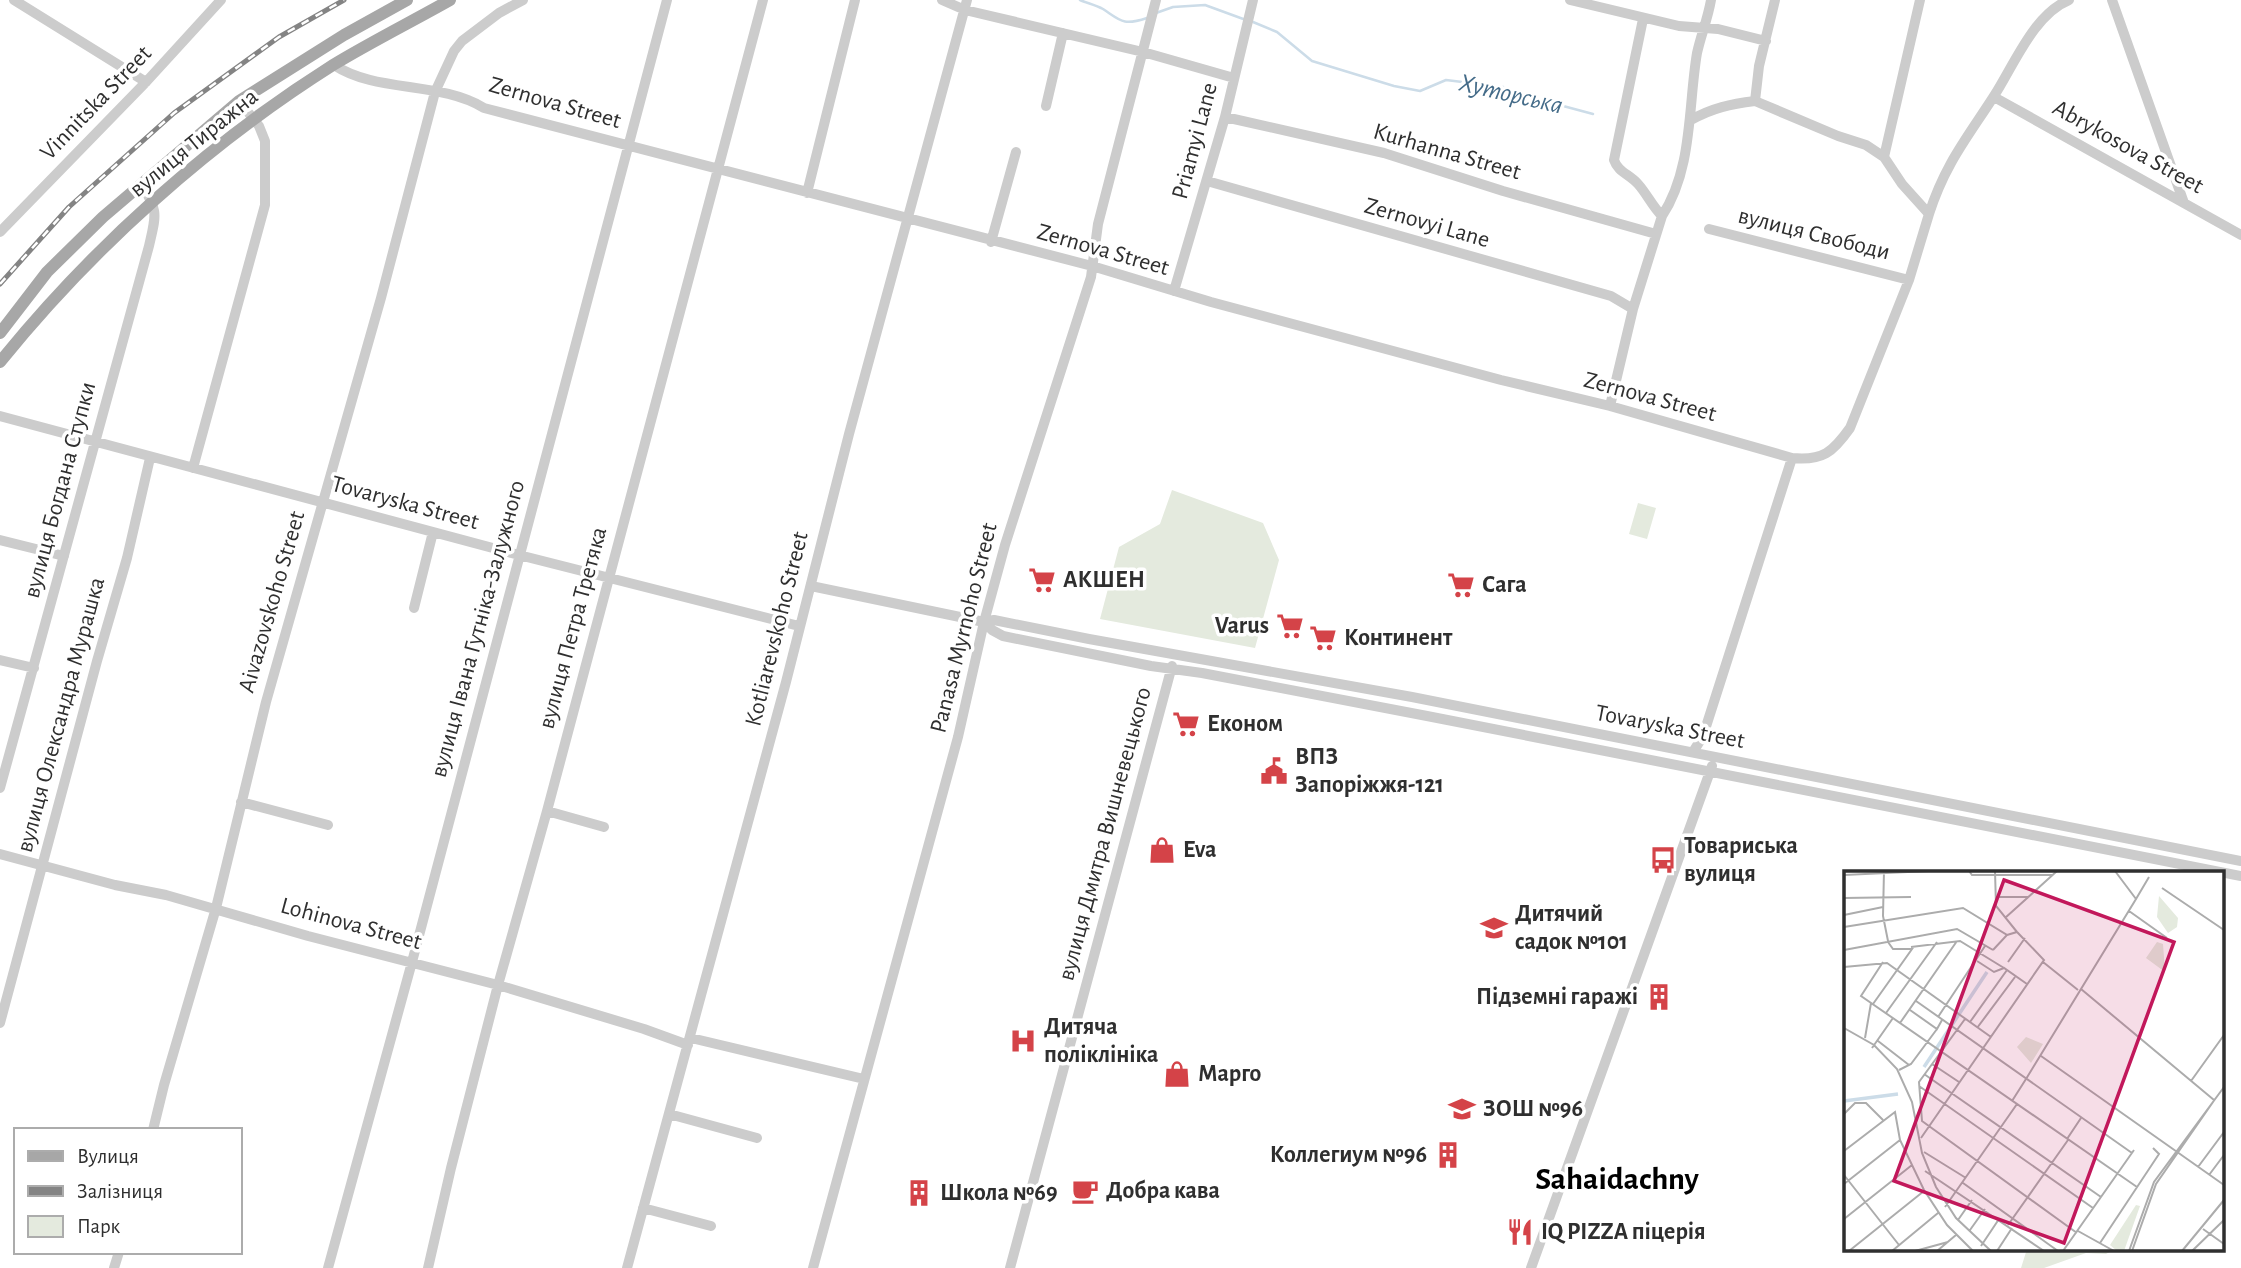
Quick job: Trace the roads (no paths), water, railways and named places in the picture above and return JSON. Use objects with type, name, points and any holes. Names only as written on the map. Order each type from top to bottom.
[{"type":"main road","name":"вулиця Тиражна","points":[[0,333],[47,272],[141,184],[239,101],[344,35],[407,0]]},
{"type":"main road","name":"вулиця Тиражна","points":[[0,362],[104,245],[254,119],[334,65],[450,0]]},
{"type":"street","points":[[14,0],[146,82]]},
{"type":"street","name":"Vinnitska Street","points":[[0,232],[5,216],[146,82],[221,0]]},
{"type":"street","name":"Aivazovskoho Street","points":[[153,1128],[216,908],[266,702],[381,298],[435,92],[454,51],[462,41],[499,13],[523,0]]},
{"type":"street","name":"вулиця Івана Гутніка-Залужного","points":[[328,1268],[412,962],[667,0]]},
{"type":"street","name":"вулиця Петра Третяка","points":[[428,1268],[498,985],[547,811],[763,0]]},
{"type":"street","points":[[807,193],[855,0]]},
{"type":"street","points":[[942,0],[1234,78]]},
{"type":"street","name":"Priamyi Lane","points":[[1174,291],[1207,181],[1253,0]]},
{"type":"street","points":[[1570,0],[1643,19],[1702,29],[1718,29],[1766,41]]},
{"type":"street","points":[[1610,406],[1633,309],[1662,216],[1675,190],[1691,120],[1693,81],[1702,29],[1711,0]]},
{"type":"street","points":[[1755,101],[1759,66],[1775,0]]},
{"type":"street","points":[[1884,157],[1920,0]]},
{"type":"street","points":[[1909,279],[1946,169],[2047,13],[2069,0]]},
{"type":"street","points":[[2112,0],[2184,202]]},
{"type":"street","name":"Kotliarevskoho Street","points":[[627,1268],[966,5]]},
{"type":"street","name":"Panasa Myrnoho Street","points":[[813,1268],[958,737],[1005,545],[1088,289],[1098,224],[1154,10]]},
{"type":"street","points":[[1643,19],[1614,160],[1620,171],[1639,185],[1662,216]]},
{"type":"street","points":[[1046,106],[1063,33]]},
{"type":"street","name":"Zernova Street","points":[[334,65],[355,75],[460,96],[484,108],[991,242],[1092,266],[1174,291],[1502,380],[1610,406],[1793,458],[1808,460],[1824,456],[1839,444],[1850,428],[1909,279]]},
{"type":"street","name":"Abrykosova Street","points":[[1994,97],[2241,235]]},
{"type":"street","points":[[192,468],[265,205],[267,150],[263,134],[239,101]]},
{"type":"street","points":[[1691,120],[1725,105],[1755,101],[1866,145],[1884,157],[1902,184],[1929,214]]},
{"type":"street","name":"Kurhanna Street","points":[[1224,117],[1384,153],[1503,191],[1656,234]]},
{"type":"street","points":[[991,242],[1016,152]]},
{"type":"street","name":"Zernovyi Lane","points":[[1207,181],[1611,296],[1633,309]]},
{"type":"street","points":[[141,184],[153,202]]},
{"type":"street","name":"вулиця Богдана Ступки","points":[[1,781],[149,246],[155,220],[153,202]]},
{"type":"street","name":"вулиця Свободи","points":[[1709,229],[1909,279]]},
{"type":"street","name":"Tovaryska Street","points":[[0,416],[519,555],[799,626]]},
{"type":"street","name":"вулиця Олександра Мурашка","points":[[0,1023],[127,558],[150,458]]},
{"type":"street","points":[[1693,752],[1703,736],[1793,458]]},
{"type":"street","points":[[414,608],[433,532]]},
{"type":"street","points":[[0,540],[64,556]]},
{"type":"street","points":[[811,586],[984,622]]},
{"type":"street","name":"Tovaryska Street","points":[[984,622],[1003,621],[1089,639],[1206,658],[2241,861]]},
{"type":"street","name":"Tovaryska Street","points":[[984,622],[1003,636],[1151,666],[1202,673],[2216,871]]},
{"type":"street","name":"вулиця Дмитра Вишневецького","points":[[1010,1268],[1174,654]]},
{"type":"street","points":[[1202,673],[1196,664],[1206,658]]},
{"type":"street","points":[[0,660],[34,668]]},
{"type":"street","points":[[1531,1268],[1714,757]]},
{"type":"street","points":[[1871,803],[1874,788]]},
{"type":"street","points":[[241,802],[328,825]]},
{"type":"street","points":[[547,811],[604,828]]},
{"type":"street","name":"Lohinova Street","points":[[0,854],[216,908],[308,936],[498,985],[689,1042],[864,1079]]},
{"type":"street","points":[[669,1114],[757,1138]]},
{"type":"street","points":[[643,1208],[711,1226]]},
{"type":"waterway","name":"Хуторська","points":[[1080,0],[1123,21],[1133,22],[1147,18]]},
{"type":"waterway","name":"Хуторська","points":[[1156,13],[1173,7],[1205,5],[1246,20]]},
{"type":"waterway","name":"Хуторська","points":[[1253,22],[1277,32],[1312,61],[1394,86],[1420,91],[1446,80],[1503,87],[1593,114]]},
{"type":"railway","points":[[0,284],[69,207],[174,113],[279,37],[344,0]]},
{"type":"place","name":"АКШЕН","points":[[1042,580]]},
{"type":"place","name":"Сага","points":[[1461,585]]},
{"type":"place","name":"Varus","points":[[1290,626]]},
{"type":"place","name":"Континент","points":[[1323,638]]},
{"type":"place","name":"Економ","points":[[1186,724]]},
{"type":"place","name":"ВПЗ Запоріжжя-121","points":[[1274,771]]},
{"type":"place","name":"Eva","points":[[1162,850]]},
{"type":"place","name":"Товариська вулиця","points":[[1663,860]]},
{"type":"place","name":"Дитячий садок №101","points":[[1494,928]]},
{"type":"place","name":"Підземні гаражі","points":[[1659,997]]},
{"type":"place","name":"Дитяча поліклініка","points":[[1023,1041]]},
{"type":"place","name":"Марго","points":[[1177,1074]]},
{"type":"place","name":"ЗОШ №96","points":[[1462,1109]]},
{"type":"place","name":"Коллегиум №96","points":[[1448,1155]]},
{"type":"place","name":"Добра кава","points":[[1085,1191]]},
{"type":"place","name":"Школа №69","points":[[919,1193]]},
{"type":"place","name":"IQ PIZZA піцерія","points":[[1520,1232]]},
{"type":"district","name":"Sahaidachny","points":[[1617,1179]]}]
